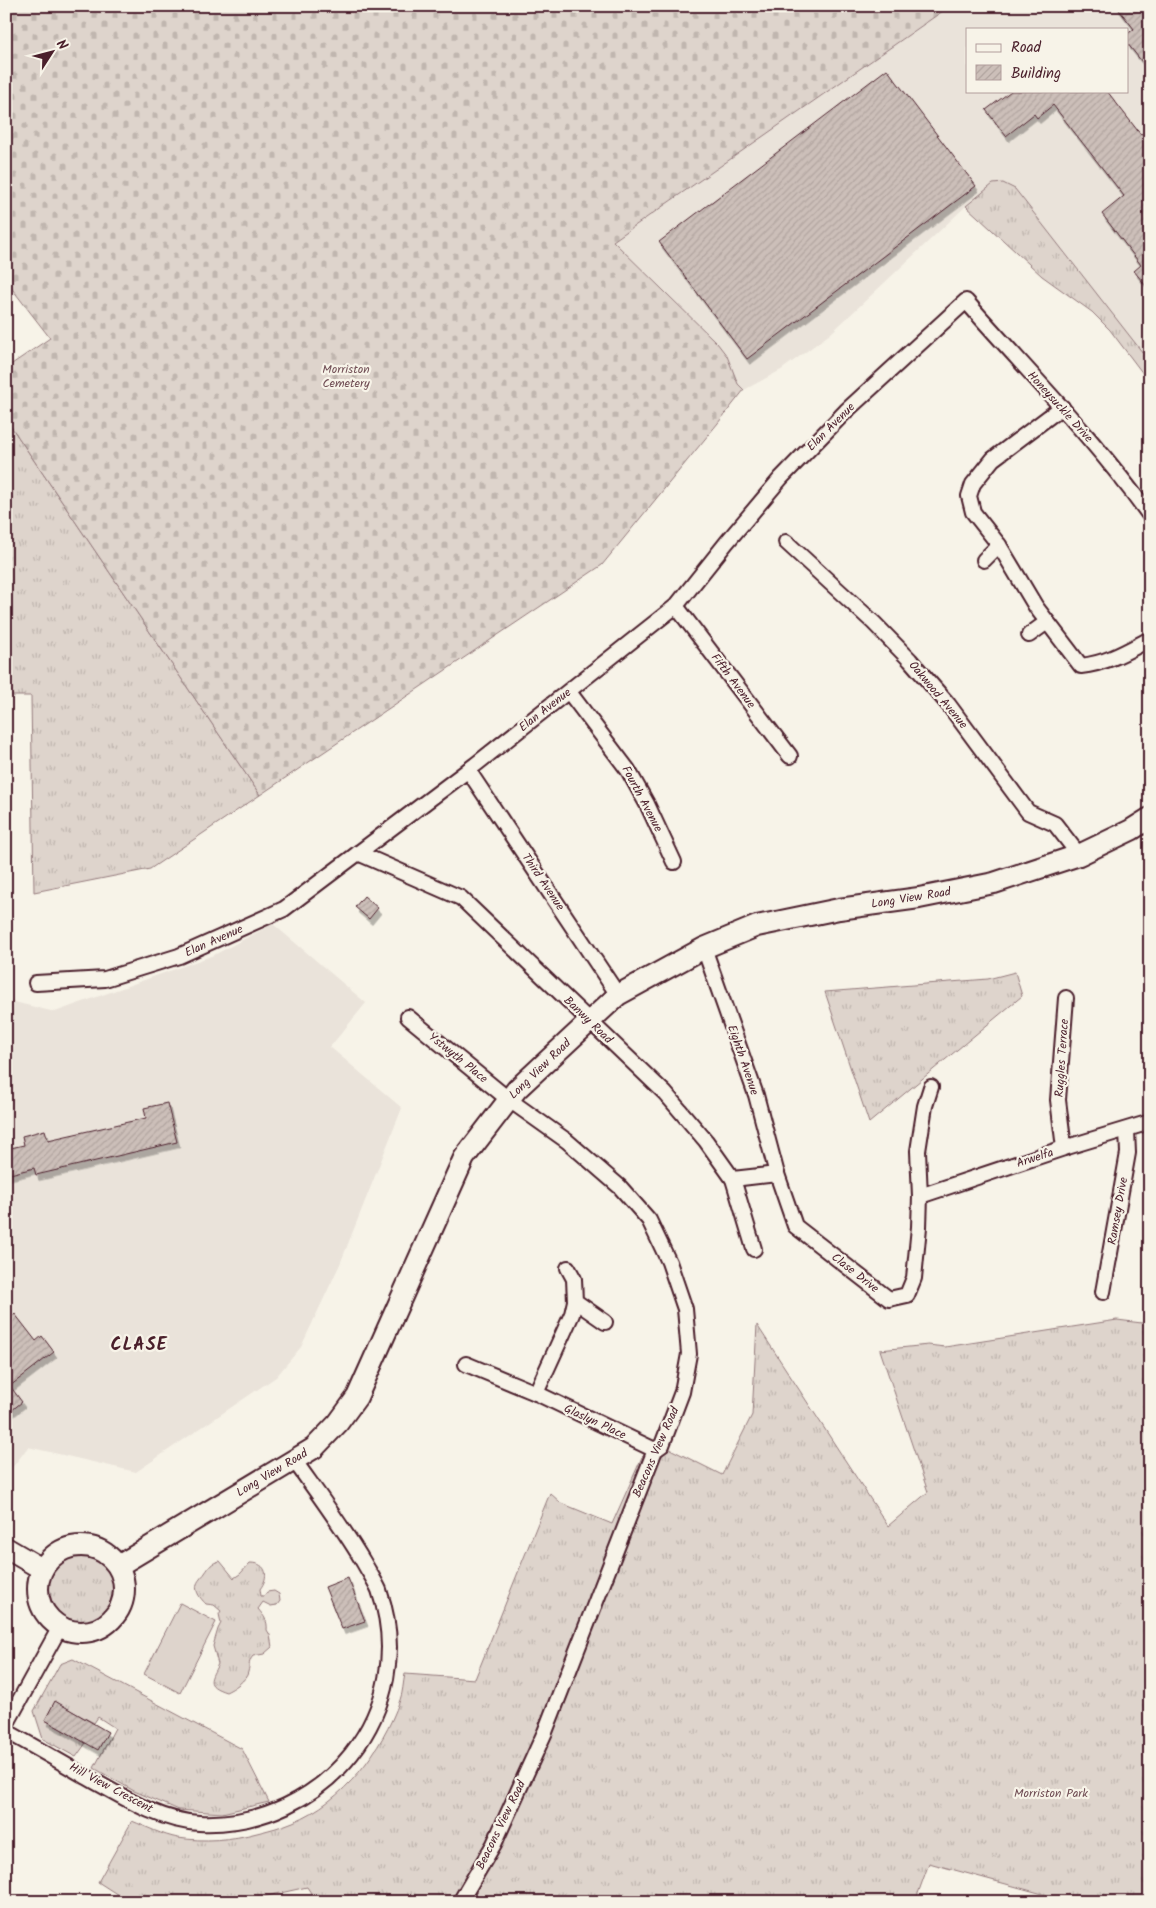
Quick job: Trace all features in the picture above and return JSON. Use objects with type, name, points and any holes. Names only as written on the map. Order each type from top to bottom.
[{"type":"street","name":"Honeysuckle Drive","points":[[966,301],[1075,421],[1150,516]]},
{"type":"street","name":"Elan Avenue","points":[[36,983],[106,979],[179,956],[284,909],[569,692],[676,606],[781,478],[846,411],[966,301]]},
{"type":"street","points":[[1062,407],[992,459],[973,484],[969,496],[973,512],[1000,545],[1036,607],[1081,666],[1113,659],[1150,639]]},
{"type":"street","name":"Oakwood Avenue","points":[[786,542],[874,623],[910,660],[948,704],[1028,812],[1054,824],[1079,855]]},
{"type":"street","points":[[984,560],[1000,545]]},
{"type":"street","name":"Fifth Avenue","points":[[676,606],[790,756]]},
{"type":"street","points":[[1029,635],[1047,622]]},
{"type":"street","name":"Fourth Avenue","points":[[569,692],[628,770],[647,804],[674,862]]},
{"type":"street","name":"Third Avenue","points":[[468,770],[618,995]]},
{"type":"street","name":"Long View Road","points":[[118,1566],[314,1448],[338,1423],[357,1397],[464,1158],[517,1089],[618,995],[704,948],[757,926],[839,909],[919,898],[994,883],[1079,855],[1132,830],[1150,818]]},
{"type":"street","name":"Banwy Road","points":[[358,853],[461,898],[665,1093],[706,1141],[733,1179],[754,1249]]},
{"type":"street","name":"Eighth Avenue","points":[[704,948],[756,1095],[777,1174]]},
{"type":"street","name":"Ruggles Terrace","points":[[1064,1148],[1058,1100],[1066,998]]},
{"type":"street","name":"Ystwyth Place","points":[[408,1016],[508,1099]]},
{"type":"street","points":[[920,1196],[918,1151],[925,1106],[931,1087]]},
{"type":"street","name":"Beacons View Road","points":[[460,1902],[494,1844],[545,1732],[655,1450],[662,1445],[682,1392],[689,1354],[685,1309],[669,1262],[649,1220],[620,1187],[567,1141],[508,1099]]},
{"type":"street","name":"Arwelfa","points":[[920,1196],[1064,1148],[1150,1122]]},
{"type":"street","name":"Ramsey Drive","points":[[1103,1292],[1128,1153],[1127,1130]]},
{"type":"street","points":[[733,1179],[777,1174]]},
{"type":"street","name":"Clase Drive","points":[[777,1174],[796,1226],[889,1299],[907,1295],[914,1278],[920,1196]]},
{"type":"street","points":[[536,1394],[572,1314],[574,1279],[568,1268]]},
{"type":"street","points":[[574,1301],[605,1322]]},
{"type":"street","name":"Glaslyn Place","points":[[466,1364],[536,1394],[655,1450]]},
{"type":"street","name":"Hill View Crescent","points":[[6,1731],[134,1803],[158,1813],[199,1823],[235,1821],[256,1817],[277,1809],[300,1798],[322,1783],[350,1758],[369,1729],[384,1695],[388,1669],[388,1624],[378,1589],[366,1567],[294,1460]]},
{"type":"street","points":[[82,1545],[101,1550],[110,1555],[118,1566],[125,1584],[123,1603],[117,1614],[107,1624],[89,1632],[76,1632],[60,1627],[50,1620],[40,1606],[37,1588],[42,1569],[50,1557],[62,1549],[82,1545]]},
{"type":"street","points":[[6,1548],[42,1569]]},
{"type":"street","points":[[6,1726],[60,1627]]},
{"type":"shaded area","points":[[950,6],[1150,6],[1150,383],[1110,330],[1092,312],[1042,276],[966,206],[830,334],[781,370],[744,390],[738,384],[717,343],[613,241]]},
{"type":"shaded area","points":[[273,924],[366,1003],[330,1047],[402,1108],[340,1264],[301,1347],[276,1377],[136,1472],[28,1447],[6,1476],[6,1000],[55,1012],[214,955]]},
{"type":"green space","name":"Morriston Cemetery","points":[[6,6],[950,6],[613,241],[717,343],[727,356],[738,384],[744,390],[602,565],[260,795],[6,419],[6,368],[50,338],[6,281]]},
{"type":"green space","points":[[1003,183],[1015,189],[1150,362],[1150,383],[1110,330],[1092,312],[1042,276],[966,206],[993,184]]},
{"type":"green space","points":[[6,419],[260,795],[150,869],[34,892],[31,696],[6,696]]},
{"type":"green space","points":[[1015,972],[1022,996],[869,1123],[825,992],[988,979]]},
{"type":"green space","name":"Morriston Park","points":[[1117,1320],[1150,1324],[1150,1902],[1072,1902],[929,1863],[915,1902],[317,1902],[307,1887],[241,1902],[129,1902],[98,1882],[132,1821],[160,1833],[178,1838],[218,1840],[275,1828],[312,1813],[345,1788],[372,1755],[383,1738],[401,1697],[405,1674],[475,1679],[550,1493],[561,1503],[612,1524],[642,1457],[662,1445],[722,1475],[752,1415],[757,1325],[888,1526],[928,1492],[880,1350],[928,1345],[945,1347]]},
{"type":"green space","points":[[82,1553],[102,1559],[112,1569],[118,1589],[112,1609],[102,1619],[82,1625],[62,1619],[52,1609],[46,1589],[52,1569],[62,1559]]},
{"type":"green space","points":[[220,1561],[234,1578],[250,1563],[260,1565],[266,1576],[260,1589],[261,1596],[264,1596],[267,1592],[274,1591],[279,1594],[280,1601],[277,1605],[271,1606],[263,1602],[258,1609],[266,1621],[272,1647],[264,1654],[253,1656],[245,1678],[226,1692],[214,1687],[211,1681],[218,1664],[213,1646],[221,1623],[219,1614],[221,1611],[214,1605],[206,1604],[197,1589],[198,1582],[210,1567]]},
{"type":"green space","points":[[180,1603],[216,1622],[180,1693],[144,1674]]},
{"type":"green space","points":[[73,1659],[242,1749],[269,1802],[222,1813],[179,1810],[134,1791],[94,1768],[115,1728],[98,1717],[94,1723],[55,1702],[45,1720],[86,1743],[76,1757],[43,1739],[34,1711],[60,1664]]},
{"type":"building","points":[[1116,6],[1150,6],[1150,72],[1128,44],[1128,33],[1134,29]]},
{"type":"building","points":[[887,69],[976,186],[747,359],[659,242]]},
{"type":"building","points":[[1010,92],[1108,92],[1141,135],[1150,128],[1150,291],[1134,271],[1141,265],[1102,214],[1124,196],[1053,105],[1037,118],[1034,114],[1006,136],[986,110]]},
{"type":"building","points":[[364,896],[378,908],[369,919],[355,907]]},
{"type":"building","points":[[167,1103],[177,1142],[36,1175],[34,1168],[6,1175],[6,1149],[24,1145],[22,1136],[45,1130],[48,1140],[146,1118],[144,1108]]},
{"type":"building","points":[[15,1314],[36,1341],[42,1336],[54,1352],[10,1386],[22,1402],[6,1415],[6,1321]]},
{"type":"building","points":[[348,1578],[365,1621],[342,1629],[325,1587]]},
{"type":"building","points":[[55,1701],[108,1732],[98,1750],[45,1720]]},
{"type":"district","name":"CLASE","points":[[139,1345]]}]
